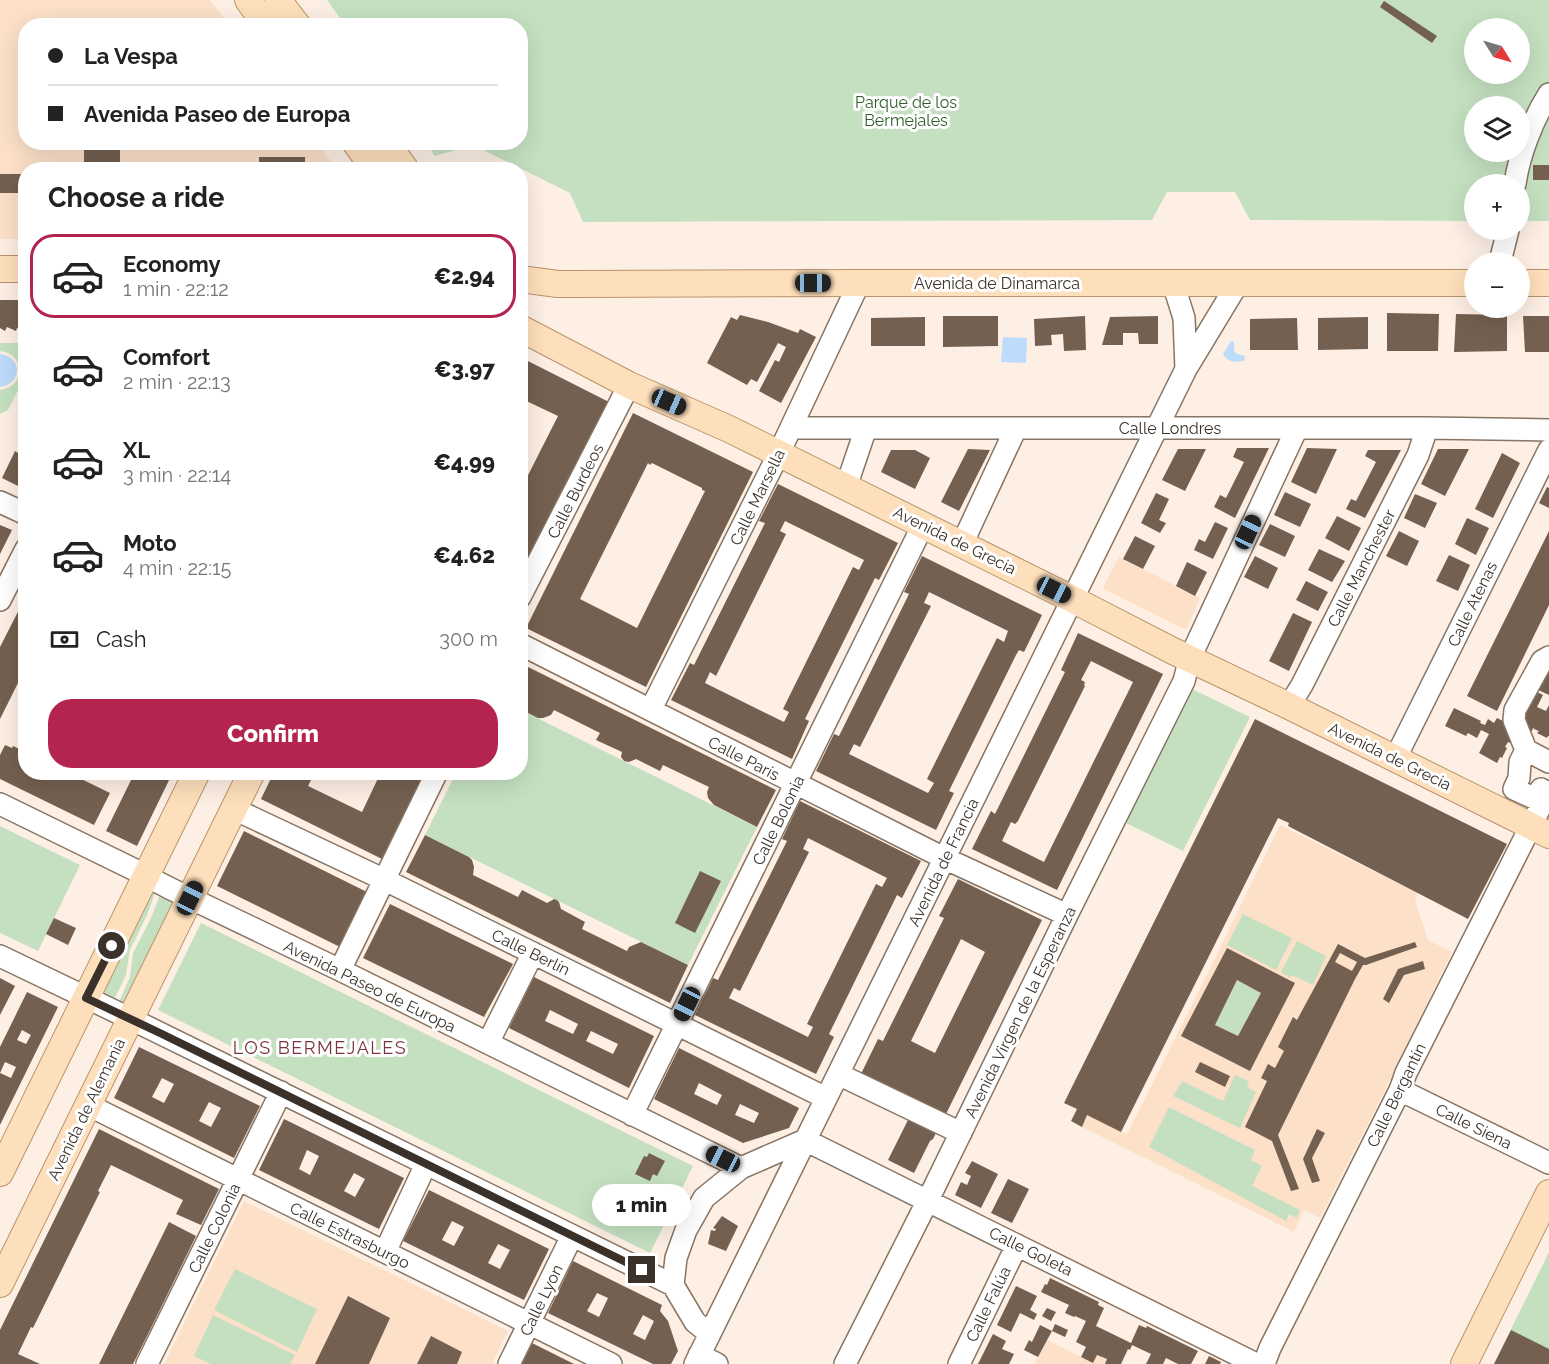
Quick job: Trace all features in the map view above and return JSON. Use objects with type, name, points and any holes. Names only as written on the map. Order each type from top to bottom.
[{"type":"main road","points":[[248,0],[261,18]]},
{"type":"main road","points":[[278,0],[292,18]]},
{"type":"main road","points":[[0,269],[18,269]]},
{"type":"main road","name":"Avenida de Dinamarca","points":[[528,280],[567,284],[1464,283]]},
{"type":"main road","points":[[1530,283],[1549,283]]},
{"type":"main road","name":"Avenida de Grecia","points":[[528,332],[629,384],[779,453],[1173,651],[1540,830]]},
{"type":"main road","points":[[0,1173],[193,780]]},
{"type":"main road","name":"Avenida de Alemania","points":[[0,1284],[248,780]]},
{"type":"main road","points":[[1464,1364],[1549,1193]]},
{"type":"street","points":[[1516,174],[1529,135],[1549,94]]},
{"type":"street","name":"Calle Marsella","points":[[651,710],[791,429],[859,283]]},
{"type":"street","points":[[1173,283],[1184,318],[1191,330],[1202,332],[1211,329]]},
{"type":"street","name":"Avenida de Francia","points":[[704,1361],[710,1334],[1072,599],[1186,369],[1238,283]]},
{"type":"street","points":[[1184,318],[1186,369]]},
{"type":"street","name":"Calle Burdeos","points":[[528,581],[629,384]]},
{"type":"street","points":[[846,487],[866,428]]},
{"type":"street","points":[[962,544],[1016,428]]},
{"type":"street","name":"Avenida Virgen de la Esperanza","points":[[845,1364],[1184,681],[1190,658],[1297,428]]},
{"type":"street","name":"Calle Londres","points":[[791,429],[1427,428],[1549,430]]},
{"type":"street","name":"Calle Manchester","points":[[1289,706],[1302,685],[1418,456],[1427,428]]},
{"type":"street","name":"Calle Atenas","points":[[1395,759],[1546,462]]},
{"type":"street","points":[[0,502],[18,510]]},
{"type":"street","name":"Calle Bolonia","points":[[632,1115],[923,525]]},
{"type":"street","points":[[0,600],[18,565]]},
{"type":"street","name":"Calle París","points":[[528,648],[944,858],[1067,915]]},
{"type":"street","points":[[1549,657],[1542,661],[1515,710],[1514,720],[1526,750],[1549,762]]},
{"type":"street","points":[[1526,750],[1520,762],[1519,778],[1514,789],[1536,799],[1541,789],[1549,793]]},
{"type":"street","points":[[340,970],[433,780]]},
{"type":"street","name":"Calle Bergantín","points":[[1264,1364],[1400,1090],[1411,1063],[1540,830],[1549,793]]},
{"type":"street","name":"Avenida Paseo de Europa","points":[[0,804],[741,1168]]},
{"type":"street","name":"Calle Berlín","points":[[234,809],[385,880],[826,1098]]},
{"type":"street","points":[[488,1043],[532,953]]},
{"type":"street","points":[[0,956],[674,1285]]},
{"type":"street","points":[[838,1074],[961,1133]]},
{"type":"street","name":"Calle Siena","points":[[1400,1090],[1549,1162]]},
{"type":"street","name":"Calle Colonia","points":[[147,1364],[281,1092]]},
{"type":"street","name":"Calle Estrasburgo","points":[[88,1105],[611,1364]]},
{"type":"street","points":[[710,1334],[695,1322],[674,1285],[676,1258],[686,1230],[704,1198],[741,1168],[805,1140]]},
{"type":"street","name":"Calle Goleta","points":[[805,1140],[1256,1364]]},
{"type":"street","points":[[385,1252],[426,1164]]},
{"type":"street","name":"Calle Lyon","points":[[509,1364],[572,1236]]},
{"type":"street","name":"Calle Falúa","points":[[959,1364],[1017,1245]]},
{"type":"shaded area","points":[[0,0],[210,0],[224,18],[18,18],[18,150],[322,150],[332,162],[18,162],[18,239],[0,239]]},
{"type":"shaded area","points":[[1119,557],[1200,598],[1187,628],[1184,629],[1104,589]]},
{"type":"shaded area","points":[[1280,825],[1418,893],[1415,900],[1428,940],[1452,952],[1320,1218],[1304,1210],[1294,1232],[1082,1127],[1087,1115],[1127,1134]]},
{"type":"shaded area","points":[[244,1201],[508,1331],[492,1364],[164,1364]]},
{"type":"shaded area","points":[[1047,1340],[1093,1363],[1097,1355],[1107,1359],[1105,1364],[1035,1364]]},
{"type":"green space","name":"Parque de los Bermejales","points":[[327,0],[1549,0],[1549,221],[1530,221],[1530,174],[1464,174],[1464,221],[1250,220],[1235,192],[1167,192],[1152,220],[583,222],[570,193],[528,172],[528,162],[507,162],[483,150],[528,150],[528,18],[340,18]]},
{"type":"green space","name":"Parque de los Bermejales","points":[[431,150],[456,150],[435,156]]},
{"type":"green space","points":[[0,343],[18,343],[18,364],[9,353],[0,351]]},
{"type":"green space","points":[[18,377],[18,390],[8,410],[0,414],[0,390],[15,383]]},
{"type":"green space","points":[[1192,689],[1250,717],[1183,851],[1126,823]]},
{"type":"green space","points":[[528,713],[757,827],[688,965],[425,835],[452,780],[528,780]]},
{"type":"green space","points":[[0,826],[80,865],[38,951],[0,933]]},
{"type":"green space","points":[[151,892],[155,893],[130,950],[126,975],[114,1000],[102,993]]},
{"type":"green space","points":[[160,895],[175,903],[125,1004],[119,1002],[130,977],[133,953]]},
{"type":"green space","points":[[1243,914],[1292,938],[1276,970],[1227,945]]},
{"type":"green space","points":[[201,923],[693,1166],[650,1253],[158,1010]]},
{"type":"green space","points":[[1297,941],[1326,956],[1313,985],[1292,975],[1290,978],[1281,972]]},
{"type":"green space","points":[[1237,980],[1261,993],[1238,1036],[1215,1025]]},
{"type":"green space","points":[[1235,1075],[1249,1081],[1247,1087],[1256,1092],[1240,1128],[1173,1096],[1182,1081],[1223,1101]]},
{"type":"green space","points":[[1169,1107],[1255,1150],[1251,1160],[1262,1166],[1252,1186],[1300,1210],[1297,1218],[1289,1214],[1286,1221],[1149,1147]]},
{"type":"green space","points":[[1549,1252],[1549,1364],[1494,1364]]},
{"type":"green space","points":[[235,1269],[317,1309],[297,1352],[214,1310]]},
{"type":"green space","points":[[213,1315],[295,1355],[290,1364],[211,1364],[194,1356]]},
{"type":"water","points":[[1003,337],[1027,338],[1026,363],[1001,362]]},
{"type":"water","points":[[1231,341],[1234,342],[1234,351],[1245,356],[1244,361],[1229,360],[1223,354]]},
{"type":"water","points":[[0,354],[13,360],[17,370],[13,381],[0,387]]},
{"type":"building","points":[[1384,1],[1437,36],[1432,43],[1380,7]]},
{"type":"building","points":[[84,150],[120,150],[120,162],[84,162]]},
{"type":"building","points":[[259,157],[305,157],[305,162],[259,162]]},
{"type":"building","points":[[1533,165],[1549,165],[1549,180],[1533,180]]},
{"type":"building","points":[[0,174],[18,174],[18,193],[0,193]]},
{"type":"building","points":[[0,300],[18,300],[18,328],[16,331],[7,327],[5,331],[0,328]]},
{"type":"building","points":[[1387,313],[1439,314],[1438,351],[1387,351]]},
{"type":"building","points":[[1456,314],[1464,314],[1464,318],[1507,318],[1507,351],[1454,352]]},
{"type":"building","points":[[740,315],[798,333],[800,329],[816,337],[781,403],[759,391],[775,360],[779,362],[786,347],[778,343],[757,382],[751,379],[747,385],[707,363],[731,317],[737,320]]},
{"type":"building","points":[[943,316],[998,316],[998,346],[943,347]]},
{"type":"building","points":[[1085,316],[1086,350],[1064,351],[1063,334],[1051,335],[1052,345],[1035,346],[1034,319]]},
{"type":"building","points":[[1158,316],[1158,344],[1139,344],[1138,333],[1123,333],[1123,345],[1102,345],[1110,317]]},
{"type":"building","points":[[1549,316],[1549,352],[1525,352],[1523,318]]},
{"type":"building","points":[[925,317],[925,346],[871,346],[871,318]]},
{"type":"building","points":[[1368,317],[1368,349],[1318,350],[1318,318]]},
{"type":"building","points":[[1297,318],[1298,350],[1250,350],[1250,319]]},
{"type":"building","points":[[528,361],[609,402],[528,563],[528,475],[558,416],[528,402]]},
{"type":"building","points":[[633,413],[753,472],[646,687],[528,629],[528,624]],"holes":[[[648,463],[650,465],[652,463],[705,491],[637,628],[580,599]]]},
{"type":"building","points":[[1237,448],[1269,448],[1235,518],[1214,507],[1220,495],[1226,498],[1244,462],[1233,457]]},
{"type":"building","points":[[1307,448],[1337,449],[1316,494],[1291,482]]},
{"type":"building","points":[[968,449],[990,450],[959,511],[941,502]]},
{"type":"building","points":[[1178,449],[1206,449],[1185,491],[1162,480]]},
{"type":"building","points":[[1438,449],[1469,449],[1445,496],[1421,484]]},
{"type":"building","points":[[891,450],[915,450],[930,458],[915,489],[881,472]]},
{"type":"building","points":[[1368,450],[1401,450],[1365,518],[1346,509],[1351,499],[1356,501],[1376,462],[1365,456]]},
{"type":"building","points":[[15,451],[18,453],[18,486],[2,478]]},
{"type":"building","points":[[1502,453],[1520,463],[1493,518],[1475,509]]},
{"type":"building","points":[[778,484],[898,543],[879,580],[875,578],[805,719],[809,721],[792,759],[671,700],[690,663],[694,665],[765,523],[759,521]],"holes":[[[785,521],[864,560],[859,570],[853,567],[783,709],[789,712],[784,722],[705,683],[710,672],[716,676],[786,534],[780,531]]]},
{"type":"building","points":[[1547,487],[1549,488],[1549,508],[1539,503]]},
{"type":"building","points":[[1285,492],[1311,504],[1300,527],[1274,515]]},
{"type":"building","points":[[1156,493],[1169,499],[1159,520],[1166,523],[1160,533],[1141,523]]},
{"type":"building","points":[[1415,494],[1437,503],[1425,528],[1404,518]]},
{"type":"building","points":[[1337,516],[1361,528],[1349,551],[1325,538]]},
{"type":"building","points":[[1467,518],[1489,528],[1476,555],[1455,544]]},
{"type":"building","points":[[1215,522],[1228,528],[1213,559],[1194,550],[1199,539],[1205,542]]},
{"type":"building","points":[[1270,524],[1295,536],[1285,557],[1259,545]]},
{"type":"building","points":[[0,525],[12,530],[0,554]]},
{"type":"building","points":[[1399,531],[1419,541],[1407,566],[1386,556]]},
{"type":"building","points":[[1549,531],[1549,605],[1497,711],[1467,696]]},
{"type":"building","points":[[1135,536],[1155,546],[1143,569],[1123,559]]},
{"type":"building","points":[[1319,549],[1345,561],[1332,582],[1308,570]]},
{"type":"building","points":[[1449,555],[1470,565],[1458,591],[1436,581]]},
{"type":"building","points":[[922,556],[1042,615],[1024,652],[1019,650],[1016,655],[949,791],[954,793],[936,830],[816,771],[834,734],[839,736],[909,594],[904,592]],"holes":[[[929,592],[1008,631],[1004,642],[997,638],[927,779],[934,783],[928,793],[849,754],[854,744],[860,747],[931,606],[924,603]]]},
{"type":"building","points":[[1255,556],[1278,568],[1268,589],[1244,577]]},
{"type":"building","points":[[1187,562],[1207,572],[1195,596],[1176,586]]},
{"type":"building","points":[[1306,581],[1328,592],[1318,611],[1296,600]]},
{"type":"building","points":[[18,612],[18,683],[0,719],[0,647]]},
{"type":"building","points":[[1293,613],[1312,622],[1289,671],[1269,661]]},
{"type":"building","points":[[1078,633],[1163,674],[1057,890],[972,849],[991,811],[995,814],[1065,672],[1061,670]],"holes":[[[1091,661],[1133,682],[1044,862],[1002,841],[1011,822],[1015,824],[1018,821],[1085,686],[1085,682],[1081,680]]]},
{"type":"building","points":[[1549,666],[1549,695],[1534,688]]},
{"type":"building","points":[[528,667],[776,790],[757,827],[714,805],[708,798],[709,787],[663,765],[660,771],[636,759],[629,762],[624,761],[621,757],[622,752],[596,740],[600,733],[554,710],[551,715],[538,718],[528,713]]},
{"type":"building","points":[[1533,690],[1543,695],[1537,707],[1546,711],[1549,705],[1549,736],[1547,738],[1537,733],[1539,731],[1533,728],[1532,731],[1518,721]]},
{"type":"building","points":[[1454,708],[1485,725],[1488,719],[1494,723],[1497,718],[1515,727],[1515,734],[1497,763],[1479,753],[1489,734],[1481,730],[1477,738],[1468,733],[1466,736],[1445,726]]},
{"type":"building","points":[[1255,719],[1507,844],[1468,919],[1288,826],[1289,823],[1278,818],[1121,1132],[1087,1115],[1082,1127],[1071,1121],[1077,1109],[1064,1103]]},
{"type":"building","points":[[5,745],[18,748],[18,780],[83,780],[110,793],[94,825],[0,779],[0,755]]},
{"type":"building","points":[[131,780],[169,780],[137,846],[106,831]]},
{"type":"building","points":[[270,780],[311,780],[308,786],[362,812],[377,780],[421,780],[382,859],[261,799]]},
{"type":"building","points":[[800,801],[921,861],[902,898],[897,895],[829,1034],[834,1037],[816,1074],[695,1015],[713,978],[718,980],[787,841],[782,839]],"holes":[[[808,838],[887,878],[882,887],[876,884],[807,1024],[813,1027],[808,1037],[729,998],[734,988],[740,991],[809,852],[803,849]]]},
{"type":"building","points":[[244,831],[367,892],[340,947],[217,886]]},
{"type":"building","points":[[425,835],[469,857],[474,867],[473,875],[518,897],[522,890],[547,903],[554,899],[557,900],[561,909],[585,922],[582,929],[627,951],[629,947],[641,942],[688,965],[670,1003],[406,872]]},
{"type":"building","points":[[700,871],[721,881],[695,933],[675,923]]},
{"type":"building","points":[[958,879],[1042,920],[944,1118],[860,1076],[878,1039],[883,1041],[944,918],[939,916]],"holes":[[[961,939],[985,952],[935,1053],[911,1041]]]},
{"type":"building","points":[[390,904],[513,964],[484,1017],[363,958]]},
{"type":"building","points":[[54,918],[76,928],[68,945],[46,934]]},
{"type":"building","points":[[1415,942],[1417,947],[1363,965],[1355,979],[1278,1135],[1299,1189],[1291,1191],[1272,1141],[1245,1127],[1267,1081],[1261,1078],[1268,1064],[1275,1068],[1284,1051],[1278,1047],[1293,1017],[1297,1020],[1338,944],[1365,958]],"holes":[[[1340,953],[1357,962],[1352,971],[1335,962]]]},
{"type":"building","points":[[1227,948],[1295,983],[1250,1071],[1181,1036]],"holes":[[[1237,980],[1261,993],[1238,1036],[1215,1025]]]},
{"type":"building","points":[[1423,961],[1425,969],[1404,975],[1389,1003],[1383,999],[1398,969]]},
{"type":"building","points":[[534,977],[654,1036],[629,1088],[509,1028]],"holes":[[[550,1010],[578,1024],[573,1034],[545,1021]],[[591,1031],[618,1044],[613,1054],[586,1041]]]},
{"type":"building","points":[[0,978],[15,986],[0,1015]]},
{"type":"building","points":[[27,992],[58,1007],[0,1125],[0,1073],[0,1047]],"holes":[[[22,1030],[31,1035],[26,1044],[17,1040]],[[5,1062],[16,1067],[11,1078],[0,1073]]]},
{"type":"building","points":[[139,1047],[260,1106],[234,1158],[114,1098]],"holes":[[[162,1078],[174,1084],[164,1103],[152,1097]],[[209,1102],[221,1108],[211,1127],[199,1121]]]},
{"type":"building","points":[[679,1048],[799,1108],[789,1128],[743,1143],[654,1099]],"holes":[[[699,1083],[722,1095],[717,1105],[694,1094]],[[740,1104],[759,1113],[754,1123],[735,1115]]]},
{"type":"building","points":[[1200,1062],[1230,1076],[1225,1087],[1195,1072]]},
{"type":"building","points":[[910,1116],[938,1129],[914,1173],[888,1160]]},
{"type":"building","points":[[284,1119],[404,1178],[379,1229],[259,1170]],"holes":[[[307,1150],[319,1156],[310,1175],[299,1169]],[[354,1173],[365,1179],[355,1197],[344,1191]]]},
{"type":"building","points":[[99,1129],[219,1189],[201,1225],[176,1214],[183,1200],[111,1165],[98,1191],[100,1192],[18,1354],[40,1364],[0,1364],[0,1330]]},
{"type":"building","points":[[1317,1129],[1325,1133],[1312,1158],[1320,1181],[1312,1183],[1303,1159]]},
{"type":"building","points":[[649,1153],[665,1161],[657,1176],[653,1174],[650,1181],[635,1174],[644,1156],[647,1157]]},
{"type":"building","points":[[972,1161],[998,1174],[981,1208],[955,1195],[961,1182],[967,1185],[971,1176],[965,1173]]},
{"type":"building","points":[[1008,1179],[1029,1189],[1012,1223],[991,1213]]},
{"type":"building","points":[[429,1190],[549,1249],[524,1300],[403,1241]],"holes":[[[452,1221],[464,1227],[454,1246],[442,1240]],[[498,1244],[510,1250],[500,1269],[488,1263]]]},
{"type":"building","points":[[722,1216],[738,1226],[726,1251],[708,1244],[711,1230],[715,1231],[716,1229],[713,1228]]},
{"type":"building","points":[[169,1222],[196,1236],[150,1330],[133,1364],[99,1364]]},
{"type":"building","points":[[573,1261],[662,1305],[660,1311],[668,1321],[678,1351],[671,1364],[653,1364],[548,1313]],"holes":[[[597,1293],[608,1298],[599,1317],[587,1311]],[[643,1315],[654,1321],[645,1340],[633,1334]]]},
{"type":"building","points":[[1050,1278],[1099,1302],[1098,1305],[1104,1308],[1096,1326],[1131,1343],[1139,1325],[1146,1328],[1147,1326],[1198,1351],[1191,1364],[1178,1364],[1166,1358],[1163,1364],[1146,1364],[1151,1354],[1132,1345],[1121,1364],[1105,1364],[1107,1359],[1097,1355],[1093,1363],[1081,1357],[1086,1347],[1076,1342],[1086,1321],[1065,1313],[1069,1305],[1041,1292]]},
{"type":"building","points":[[1016,1286],[1037,1296],[1030,1310],[1037,1314],[1034,1320],[1020,1313],[1011,1332],[997,1325]]},
{"type":"building","points":[[348,1296],[390,1318],[369,1364],[315,1364]]},
{"type":"building","points":[[1047,1308],[1056,1312],[1051,1321],[1042,1316]]},
{"type":"building","points":[[1055,1324],[1068,1330],[1065,1337],[1052,1331]]},
{"type":"building","points":[[1040,1325],[1052,1331],[1038,1357],[1024,1350],[1029,1340],[1032,1342]]},
{"type":"building","points":[[1511,1330],[1549,1349],[1549,1364],[1494,1364]]},
{"type":"building","points":[[993,1334],[1006,1341],[1002,1349],[1014,1354],[1009,1364],[978,1364]]},
{"type":"building","points":[[431,1336],[462,1352],[457,1364],[417,1364]]},
{"type":"building","points":[[532,1343],[574,1364],[522,1364]]},
{"type":"building","points":[[1209,1356],[1221,1362],[1220,1364],[1205,1364]]},
{"type":"district","name":"LOS BERMEJALES","points":[[320,1048]]},
{"type":"route","points":[[112,946],[86,998],[642,1270]]}]
